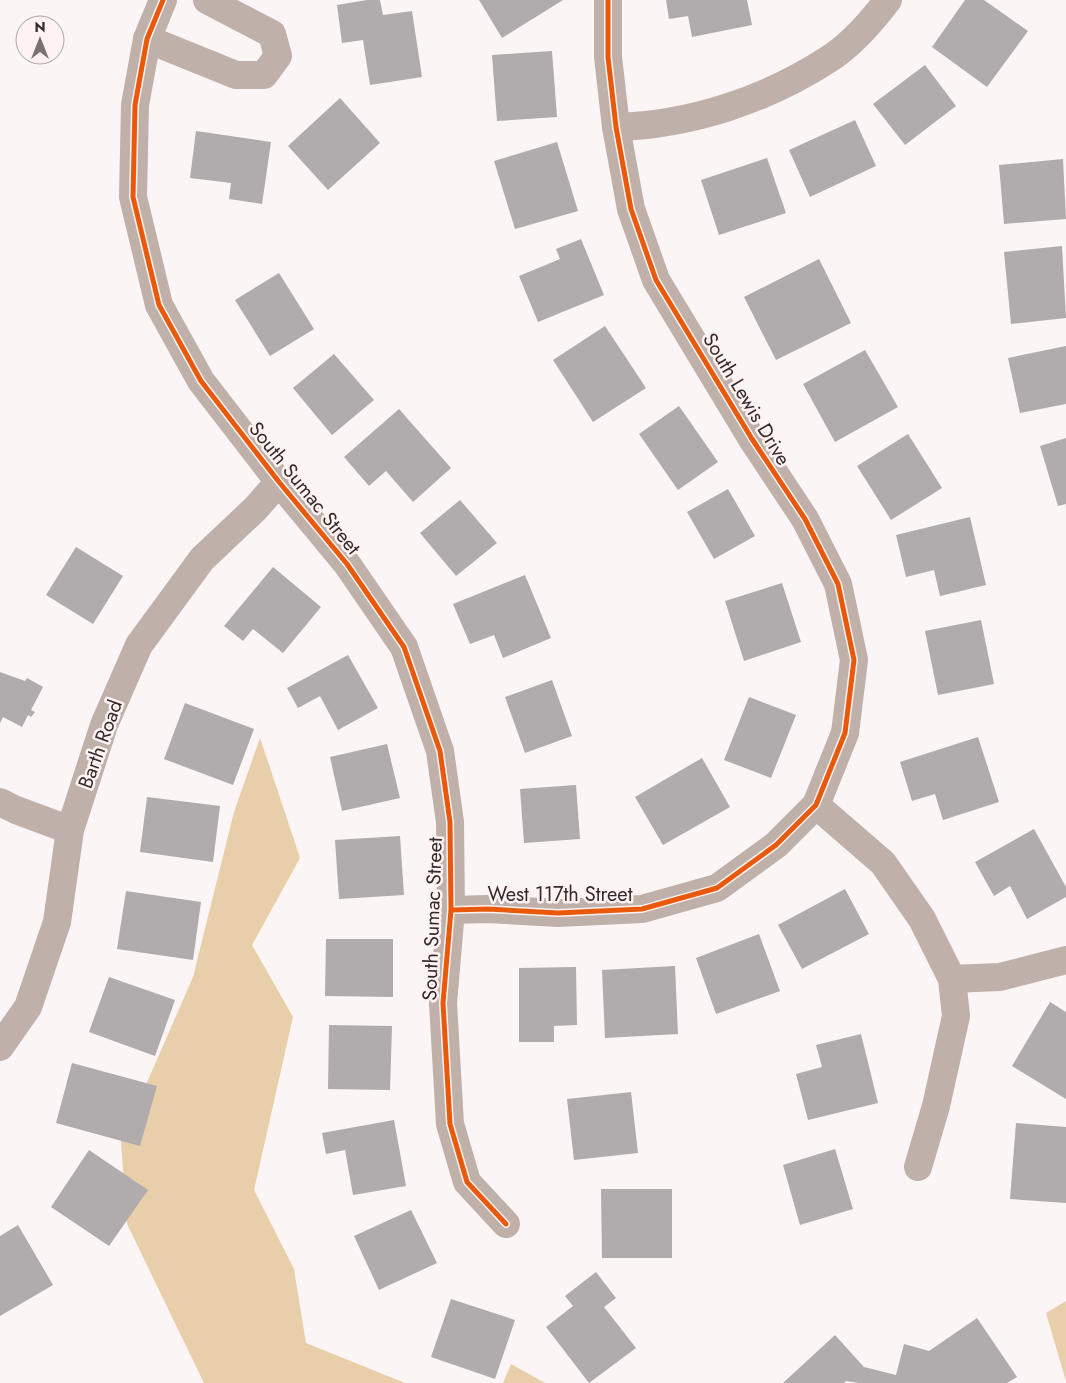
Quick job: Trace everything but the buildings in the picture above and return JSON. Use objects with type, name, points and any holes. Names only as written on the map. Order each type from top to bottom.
[{"type":"street","name":"South Sumac Street","points":[[164,0],[147,39],[135,105],[132,197],[159,305],[200,381],[279,482],[347,564],[404,647],[440,751],[450,822],[451,910],[443,1003],[450,1124],[467,1182],[506,1224]]},
{"type":"street","points":[[147,39],[236,76],[264,76],[278,56],[272,34],[206,0]]},
{"type":"street","name":"South Lewis Drive","points":[[608,0],[608,57],[616,126],[631,209],[656,280],[752,439],[805,519],[838,584],[854,660],[845,733],[816,805]]},
{"type":"street","points":[[616,126],[649,126],[705,115],[770,91],[830,59],[873,19],[888,0]]},
{"type":"street","name":"Barth Road","points":[[0,1047],[28,1007],[57,922],[70,830],[104,725],[139,645],[202,559],[255,510],[279,482]]},
{"type":"street","points":[[0,802],[70,830]]},
{"type":"street","points":[[816,805],[883,863],[922,919],[952,979],[956,1016],[936,1106],[918,1167]]},
{"type":"street","name":"West 117th Street","points":[[451,910],[488,909],[558,913],[642,909],[717,888],[776,845],[816,805]]},
{"type":"street","points":[[952,979],[1000,977],[1066,960]]},
{"type":"shaded area","points":[[260,738],[300,858],[252,945],[293,1017],[254,1190],[294,1269],[306,1343],[405,1383],[204,1383],[127,1224],[121,1142],[193,977],[234,812]]},
{"type":"shaded area","points":[[1066,1301],[1066,1381],[1046,1313]]},
{"type":"shaded area","points":[[511,1364],[545,1383],[503,1383]]},
{"type":"cycle path","points":[[163,0],[147,39],[135,105],[133,197],[159,305],[201,381],[279,482],[347,564],[404,647],[440,751],[450,822],[451,910],[443,1003],[450,1124],[467,1182],[506,1224]]},
{"type":"cycle path","points":[[451,910],[488,909],[558,913],[642,909],[717,888],[776,845],[816,805],[845,733],[854,660],[838,584],[805,519],[752,439],[656,280],[631,209],[616,127],[608,57],[608,0]]}]
